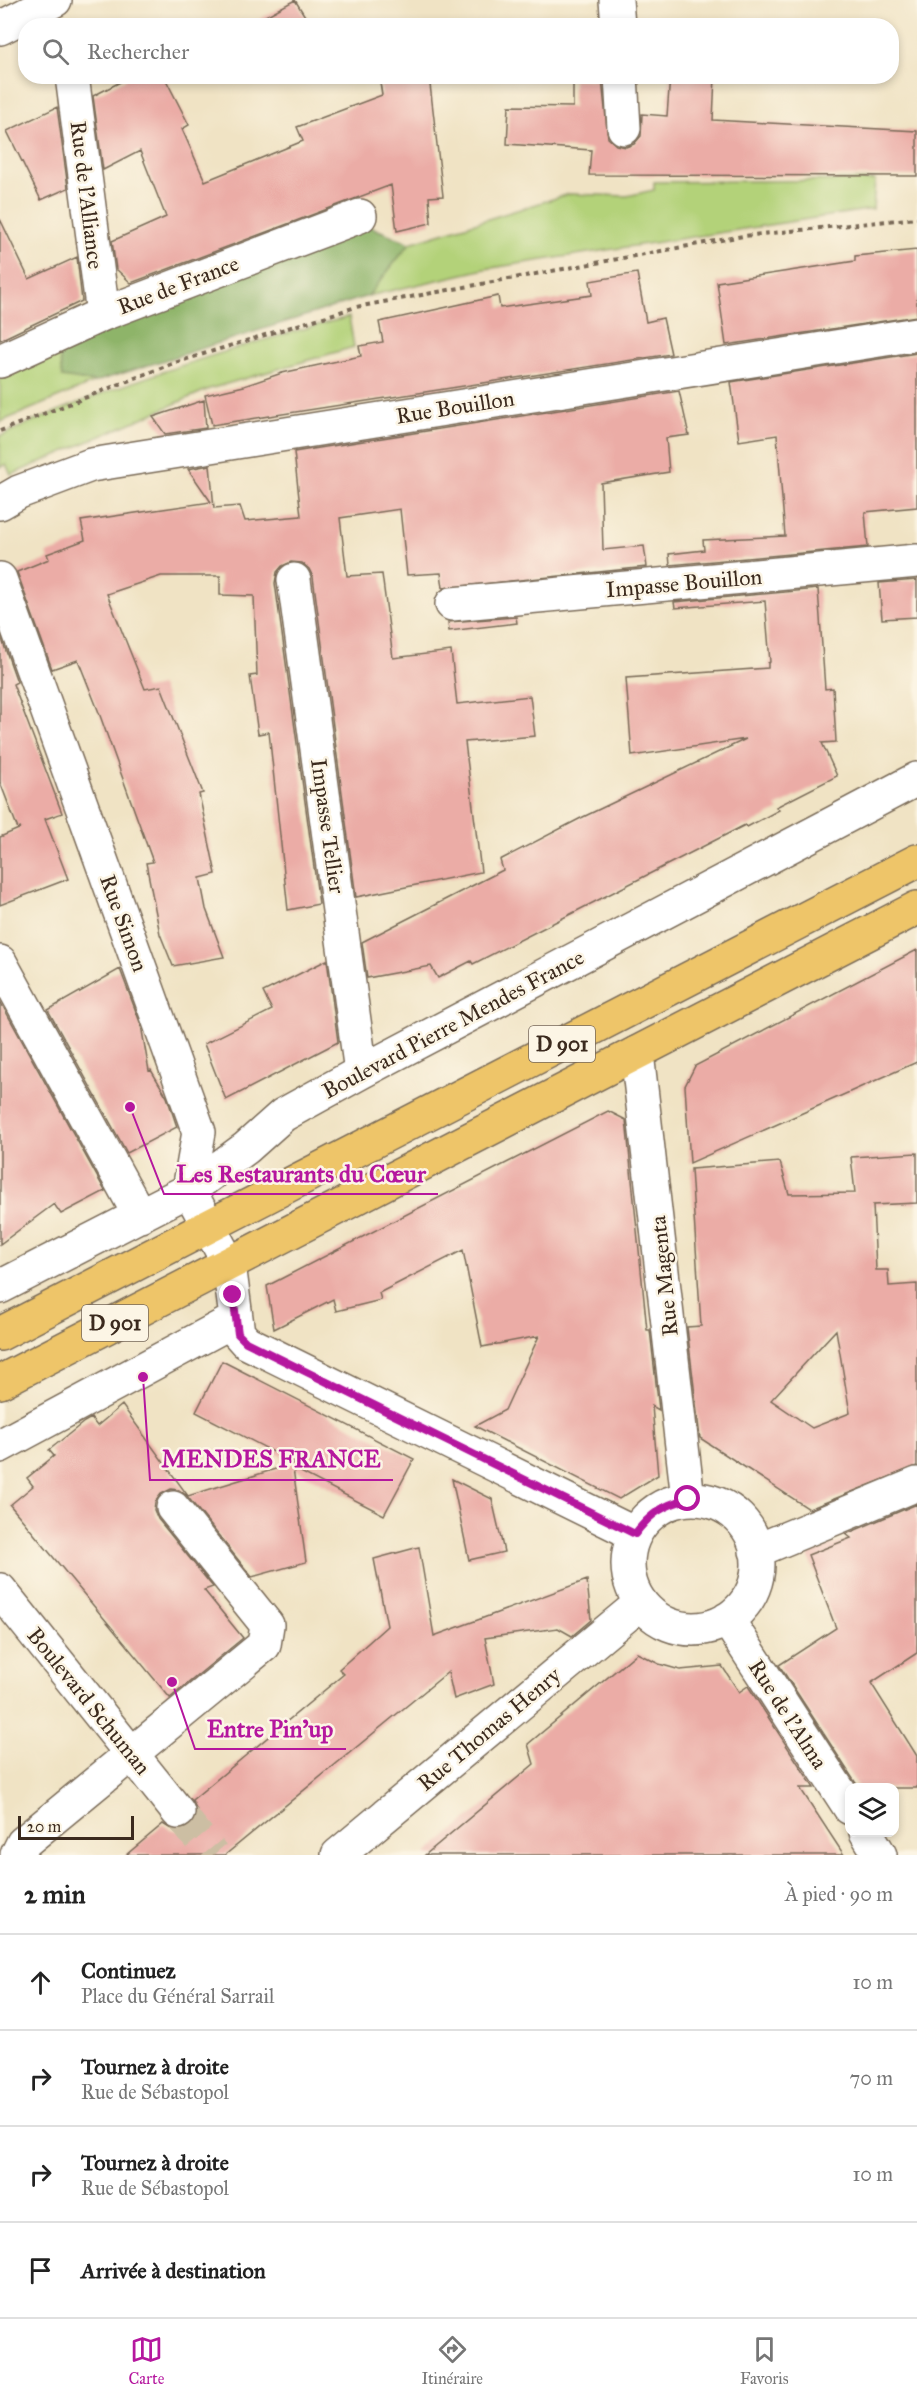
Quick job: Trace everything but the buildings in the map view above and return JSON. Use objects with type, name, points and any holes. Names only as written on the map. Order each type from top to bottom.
[{"type":"main road","name":"D 901","points":[[0,1334],[917,861]]},
{"type":"main road","name":"D 901","points":[[0,1383],[917,908]]},
{"type":"street","points":[[20,18],[55,0]]},
{"type":"street","points":[[62,0],[64,18]]},
{"type":"street","points":[[616,0],[617,18]]},
{"type":"street","points":[[0,28],[18,19]]},
{"type":"street","name":"Rue de l'Alliance","points":[[73,84],[102,314]]},
{"type":"street","points":[[621,84],[624,128]]},
{"type":"street","name":"Rue de France","points":[[0,361],[102,314],[360,216]]},
{"type":"street","name":"Rue Bouillon","points":[[0,503],[19,492],[91,465],[917,334]]},
{"type":"street","name":"Impasse Bouillon","points":[[452,604],[917,561]]},
{"type":"street","name":"Rue Simon","points":[[0,579],[199,1132],[189,1190]]},
{"type":"street","name":"Impasse Tellier","points":[[294,580],[361,1071]]},
{"type":"street","name":"Boulevard Pierre Mendes France","points":[[0,1287],[189,1190],[246,1148],[283,1115],[361,1071],[917,779]]},
{"type":"street","points":[[0,962],[140,1216]]},
{"type":"street","name":"Rue Magenta","points":[[637,1053],[688,1499]]},
{"type":"street","points":[[189,1190],[229,1264],[238,1334],[246,1342],[635,1534]]},
{"type":"street","points":[[0,1446],[236,1319]]},
{"type":"street","points":[[756,1551],[917,1484]]},
{"type":"street","points":[[688,1499],[707,1500],[724,1507],[739,1518],[750,1533],[756,1551],[758,1571],[752,1590],[742,1607],[727,1619],[709,1627],[690,1629],[671,1626],[655,1617],[641,1604],[632,1587],[628,1569],[629,1551],[635,1534],[648,1516],[666,1504],[688,1499]]},
{"type":"street","points":[[17,1855],[22,1843],[264,1645],[267,1625],[173,1508]]},
{"type":"street","name":"Rue Thomas Henry","points":[[338,1855],[641,1604]]},
{"type":"street","name":"Boulevard Schuman","points":[[6,1609],[178,1812]]},
{"type":"street","name":"Rue de l'Alma","points":[[727,1619],[845,1802]]},
{"type":"street","points":[[869,1837],[880,1855]]},
{"type":"path","points":[[0,431],[171,364],[356,307],[743,236],[917,218]]},
{"type":"green space","points":[[875,180],[873,209],[485,269],[368,296],[410,243],[569,194],[627,196],[654,190],[654,182]]},
{"type":"green space","points":[[366,225],[410,243],[368,296],[95,382],[62,377],[59,350]]},
{"type":"green space","points":[[349,317],[354,347],[209,389],[11,475],[6,464],[0,467],[0,436],[42,417],[216,354]]},
{"type":"green space","points":[[59,350],[62,376],[95,382],[0,422],[0,378]]},
{"type":"tunnel","points":[[178,1812],[213,1855]]},
{"type":"place","name":"Les Restaurants du Cœur","points":[[130,1107]]},
{"type":"place","name":"MENDES FRANCE","points":[[143,1377]]},
{"type":"place","name":"Entre Pin'up","points":[[172,1682]]},
{"type":"route","points":[[233,1295],[238,1334],[246,1342],[635,1534],[648,1516],[666,1504],[688,1499]]}]
